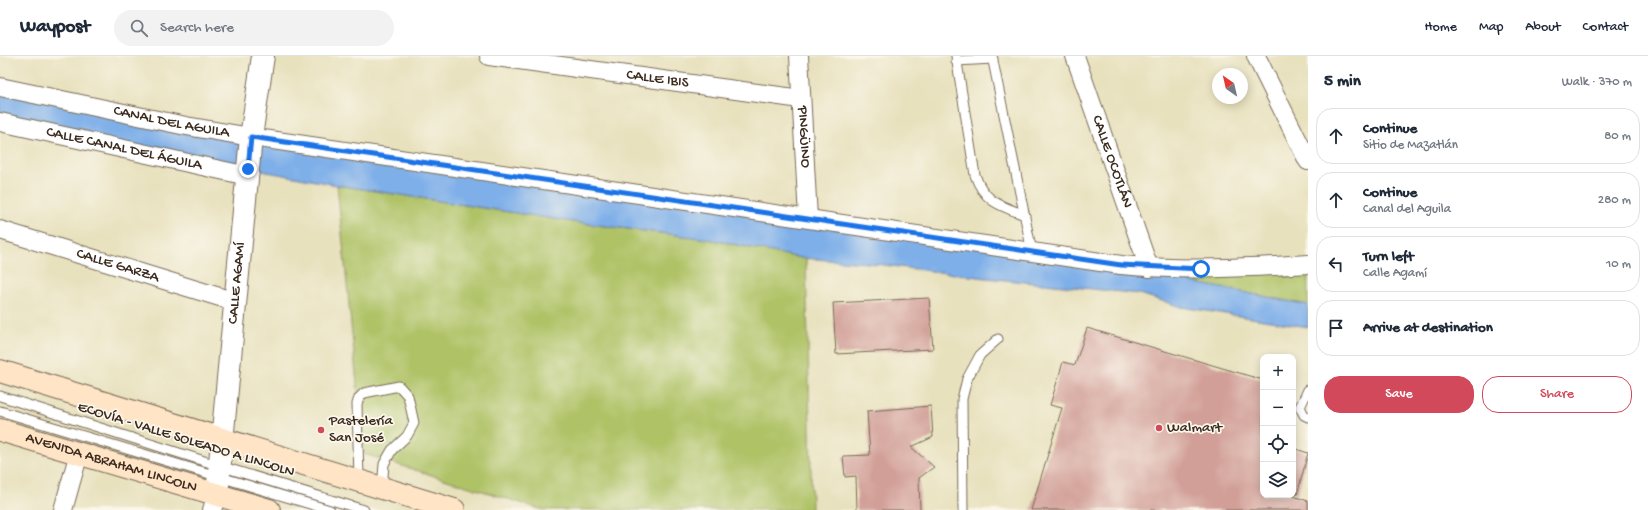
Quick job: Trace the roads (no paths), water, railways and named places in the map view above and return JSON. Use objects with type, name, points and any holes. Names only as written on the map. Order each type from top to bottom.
[{"type":"main road","points":[[0,371],[454,510]]},
{"type":"main road","name":"AVENIDA ABRAHAM LINCOLN","points":[[0,430],[79,453],[217,487],[269,510]]},
{"type":"street","name":"CALLE AGAMÍ","points":[[217,487],[236,302],[250,142],[263,56]]},
{"type":"street","name":"CALLE IBIS","points":[[489,56],[801,99]]},
{"type":"street","name":"PINGÜINO","points":[[799,56],[808,218]]},
{"type":"street","name":"CALLE OCOTLÁN","points":[[1075,56],[1149,268]]},
{"type":"street","points":[[1256,56],[1308,161]]},
{"type":"street","name":"CANAL DEL AGUILA","points":[[0,87],[186,126],[250,142],[808,218],[984,246],[1149,268],[1239,269],[1308,264]]},
{"type":"street","name":"CALLE CANAL DEL ÁGUILA","points":[[0,122],[248,173]]},
{"type":"street","name":"CALLE GARZA","points":[[0,230],[236,302]]},
{"type":"street","points":[[62,510],[79,453]]},
{"type":"lane","points":[[1025,215],[997,204],[982,191],[977,183],[974,175],[956,59],[993,58],[1025,215],[1032,252]]},
{"type":"lane","points":[[963,510],[962,399],[966,379],[980,355],[998,339]]},
{"type":"lane","points":[[359,480],[357,404],[359,398],[364,393],[399,386],[408,396],[414,423],[407,436],[392,450],[384,464],[382,488]]},
{"type":"lane","points":[[1308,390],[1300,407],[1304,415],[1308,417]]},
{"type":"lane","name":"ECOVÍA - VALLE SOLEADO A LINCOLN","points":[[0,396],[217,487],[364,510]]},
{"type":"lane","points":[[0,411],[217,487],[330,510]]},
{"type":"water","points":[[0,87],[117,112],[1149,268],[1191,282],[1308,305],[1308,327],[1181,307],[1140,294],[986,278],[868,263],[801,258],[708,239],[573,222],[337,185],[0,122]]},
{"type":"place","name":"Walmart","points":[[1159,428]]},
{"type":"place","name":"Pastelería San José","points":[[321,430]]}]
